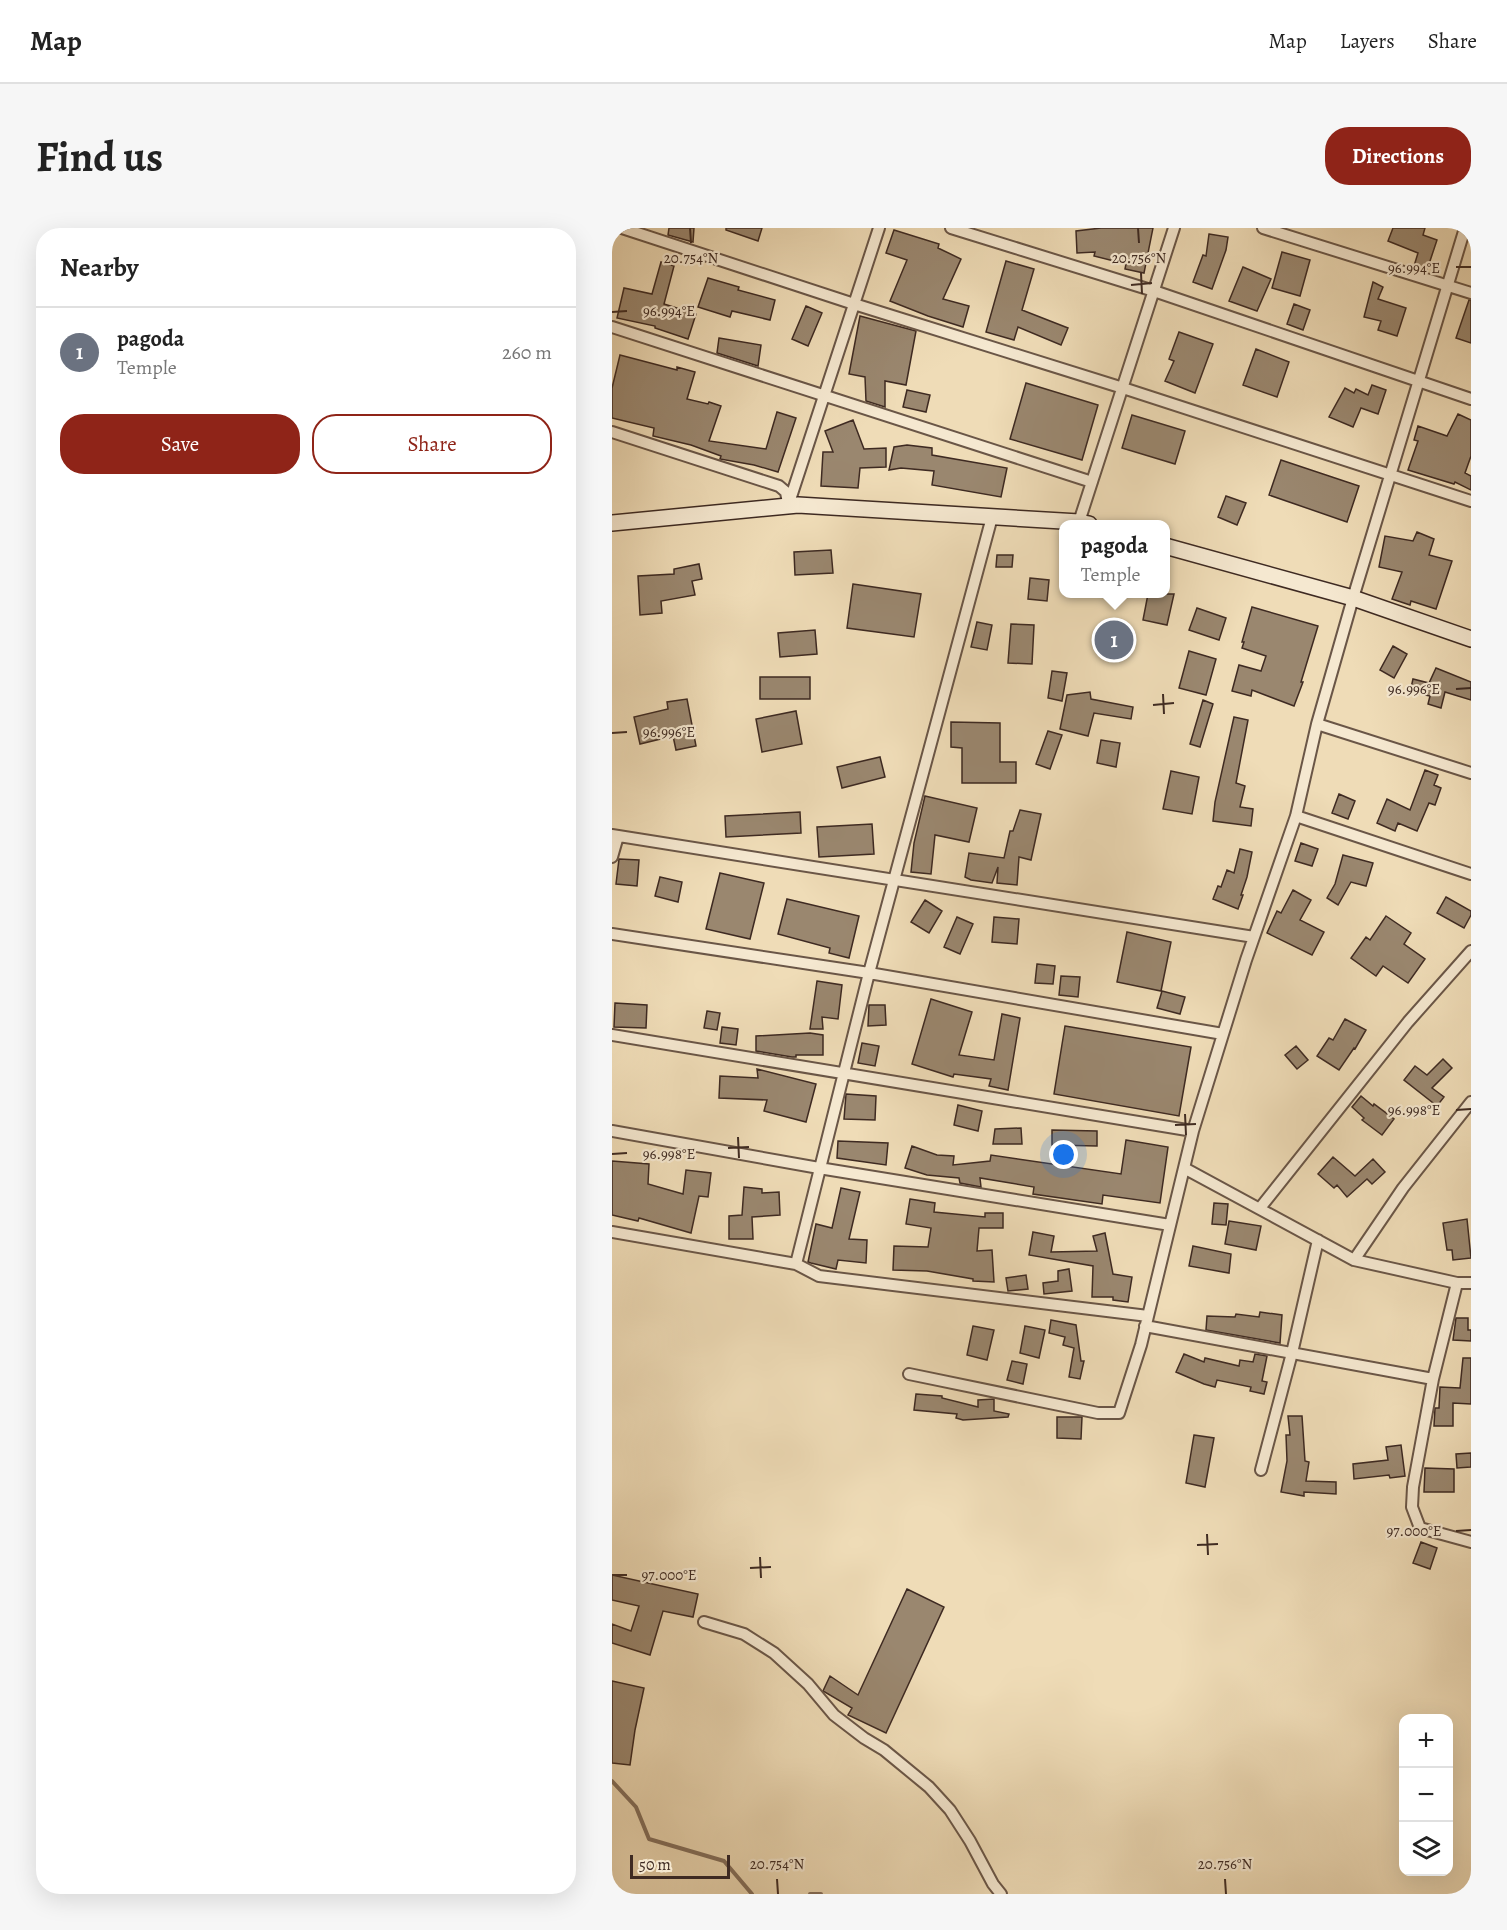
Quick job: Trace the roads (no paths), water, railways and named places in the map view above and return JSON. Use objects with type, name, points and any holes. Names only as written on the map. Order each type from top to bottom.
[{"type":"main road","points":[[612,523],[788,506],[1059,521]]},
{"type":"main road","points":[[1170,547],[1353,598],[1471,639]]},
{"type":"street","points":[[622,228],[1471,501]]},
{"type":"street","points":[[788,506],[879,228]]},
{"type":"street","points":[[951,228],[1154,291],[1471,399]]},
{"type":"street","points":[[1085,520],[1092,482],[1174,228]]},
{"type":"street","points":[[1263,228],[1471,293]]},
{"type":"street","points":[[909,1374],[1098,1413],[1119,1413],[1146,1321],[1193,1131],[1254,938],[1296,816],[1317,724],[1353,598],[1465,228]]},
{"type":"street","points":[[612,327],[1092,482]]},
{"type":"street","points":[[612,432],[779,486],[786,492],[788,506]]},
{"type":"street","points":[[796,1264],[869,973],[992,517]]},
{"type":"street","points":[[1317,724],[1471,773]]},
{"type":"street","points":[[1296,816],[1471,874]]},
{"type":"street","points":[[612,857],[615,836],[1254,938]]},
{"type":"street","points":[[612,934],[869,973],[1223,1034]]},
{"type":"street","points":[[1260,1208],[1408,1022],[1471,951]]},
{"type":"street","points":[[612,1035],[1193,1131]]},
{"type":"street","points":[[1354,1260],[1403,1188],[1471,1102]]},
{"type":"street","points":[[612,1131],[819,1168],[1170,1225]]},
{"type":"street","points":[[1184,1168],[1354,1260],[1457,1283],[1471,1283]]},
{"type":"street","points":[[612,1232],[796,1264],[819,1276],[1146,1321],[1292,1353],[1433,1379]]},
{"type":"street","points":[[1261,1470],[1292,1353],[1318,1240]]},
{"type":"street","points":[[1457,1283],[1433,1379],[1413,1487],[1412,1507],[1420,1528],[1471,1542]]},
{"type":"street","points":[[704,1622],[744,1634],[774,1653],[808,1684],[834,1714],[864,1738],[884,1750],[929,1787],[950,1809],[1001,1894]]},
{"type":"waterway","points":[[612,1781],[636,1807],[649,1839],[724,1861],[752,1894]]},
{"type":"waterway","points":[[810,1894],[821,1894]]},
{"type":"place","name":"pagoda","points":[[1114,640]]}]
